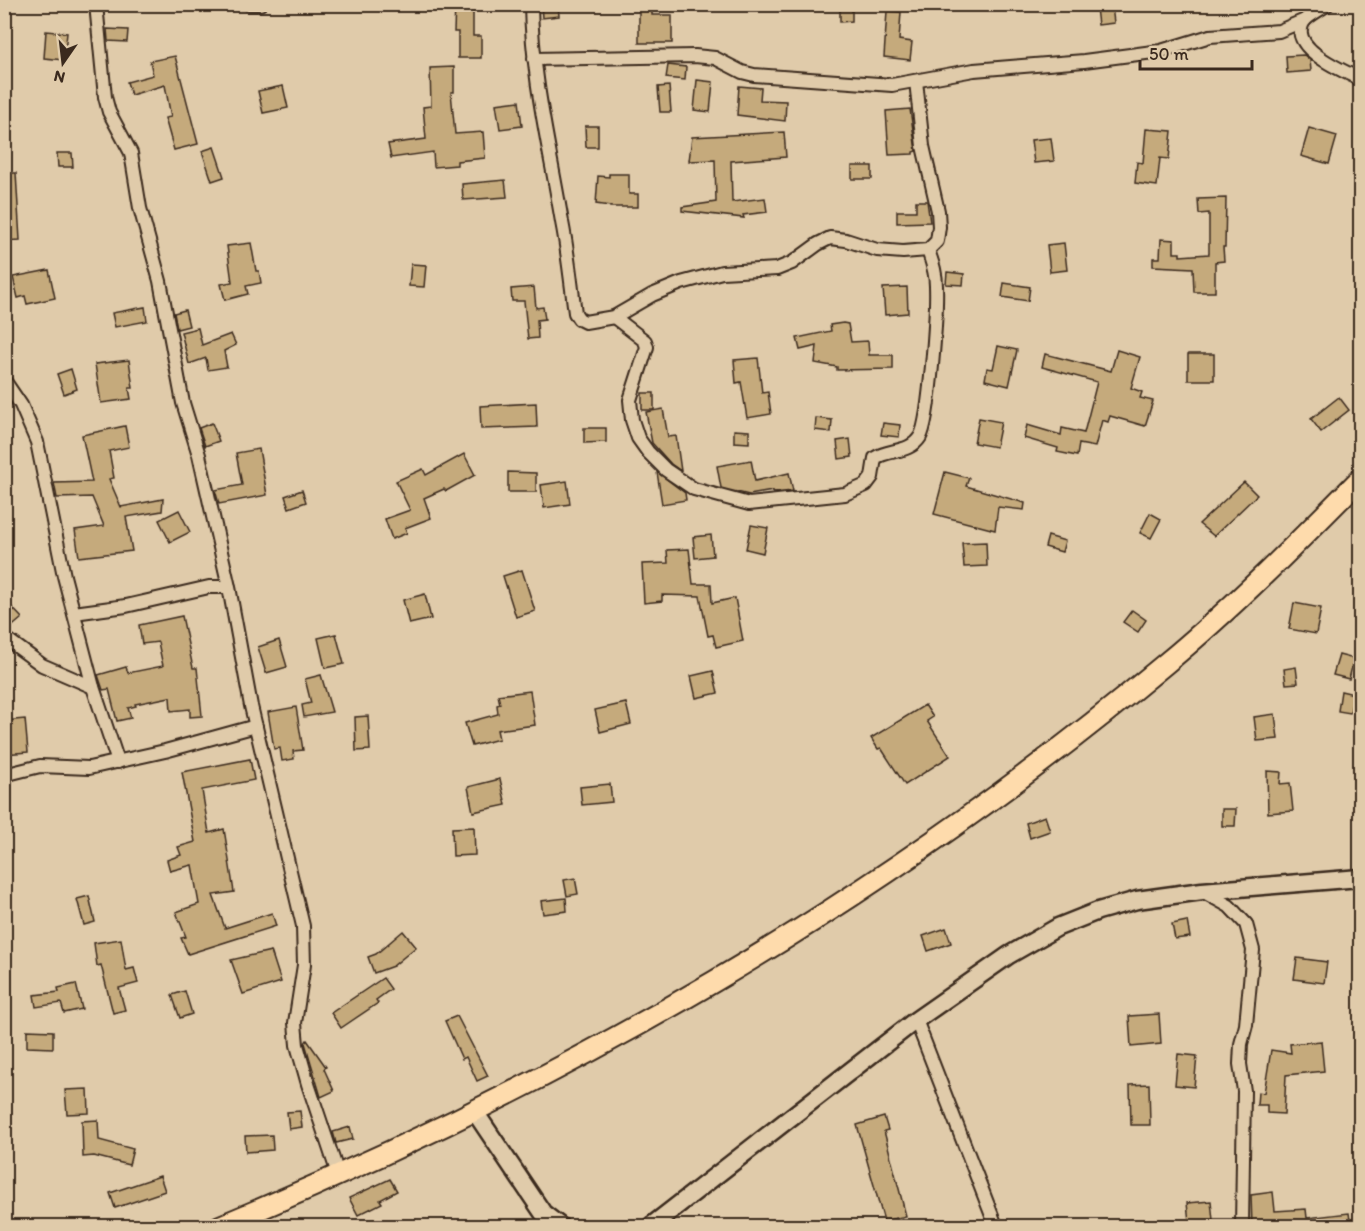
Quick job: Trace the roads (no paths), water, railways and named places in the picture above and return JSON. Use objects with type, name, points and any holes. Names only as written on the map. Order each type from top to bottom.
[{"type":"highway","points":[[220,1227],[339,1177],[475,1112],[605,1045],[706,987],[864,889],[953,828],[1167,663],[1294,546],[1360,479]]},
{"type":"main road","points":[[651,1227],[916,1020],[1009,955],[1058,927],[1098,911],[1137,900],[1202,891],[1360,878]]},
{"type":"main road","points":[[475,1112],[543,1212],[560,1227]]},
{"type":"street","points":[[96,4],[105,98],[109,112],[131,153],[140,208],[160,281],[183,403],[199,455],[229,587],[256,726],[303,927],[303,965],[295,1023],[297,1045],[339,1177]]},
{"type":"street","points":[[249,4],[260,4]]},
{"type":"street","points":[[531,4],[537,90],[563,224],[575,313],[585,322],[614,317],[652,295],[722,272],[777,269],[792,263],[830,238],[846,240],[877,250],[903,252],[927,250],[937,241],[938,211],[924,146],[916,81]]},
{"type":"street","points":[[534,59],[695,56],[715,58],[742,72],[754,75],[892,85],[974,70],[1084,61],[1161,51],[1210,36],[1279,31],[1305,20],[1328,4]]},
{"type":"street","points":[[1305,20],[1300,31],[1302,42],[1321,57],[1360,79]]},
{"type":"street","points":[[614,317],[645,340],[647,354],[630,400],[632,420],[638,438],[666,470],[694,489],[749,504],[845,494],[866,485],[872,477],[875,458],[882,453],[900,450],[914,444],[921,436],[925,421],[932,354],[936,286],[934,267],[927,250]]},
{"type":"street","points":[[4,380],[21,405],[37,442],[74,613],[93,687],[118,762]]},
{"type":"street","points":[[74,613],[126,606],[209,587],[229,587]]},
{"type":"street","points":[[4,638],[42,665],[93,687]]},
{"type":"street","points":[[4,775],[40,766],[89,768],[256,726]]},
{"type":"street","points":[[1202,891],[1228,906],[1246,924],[1253,950],[1240,1064],[1244,1091],[1242,1227]]},
{"type":"street","points":[[916,1020],[996,1227]]}]
